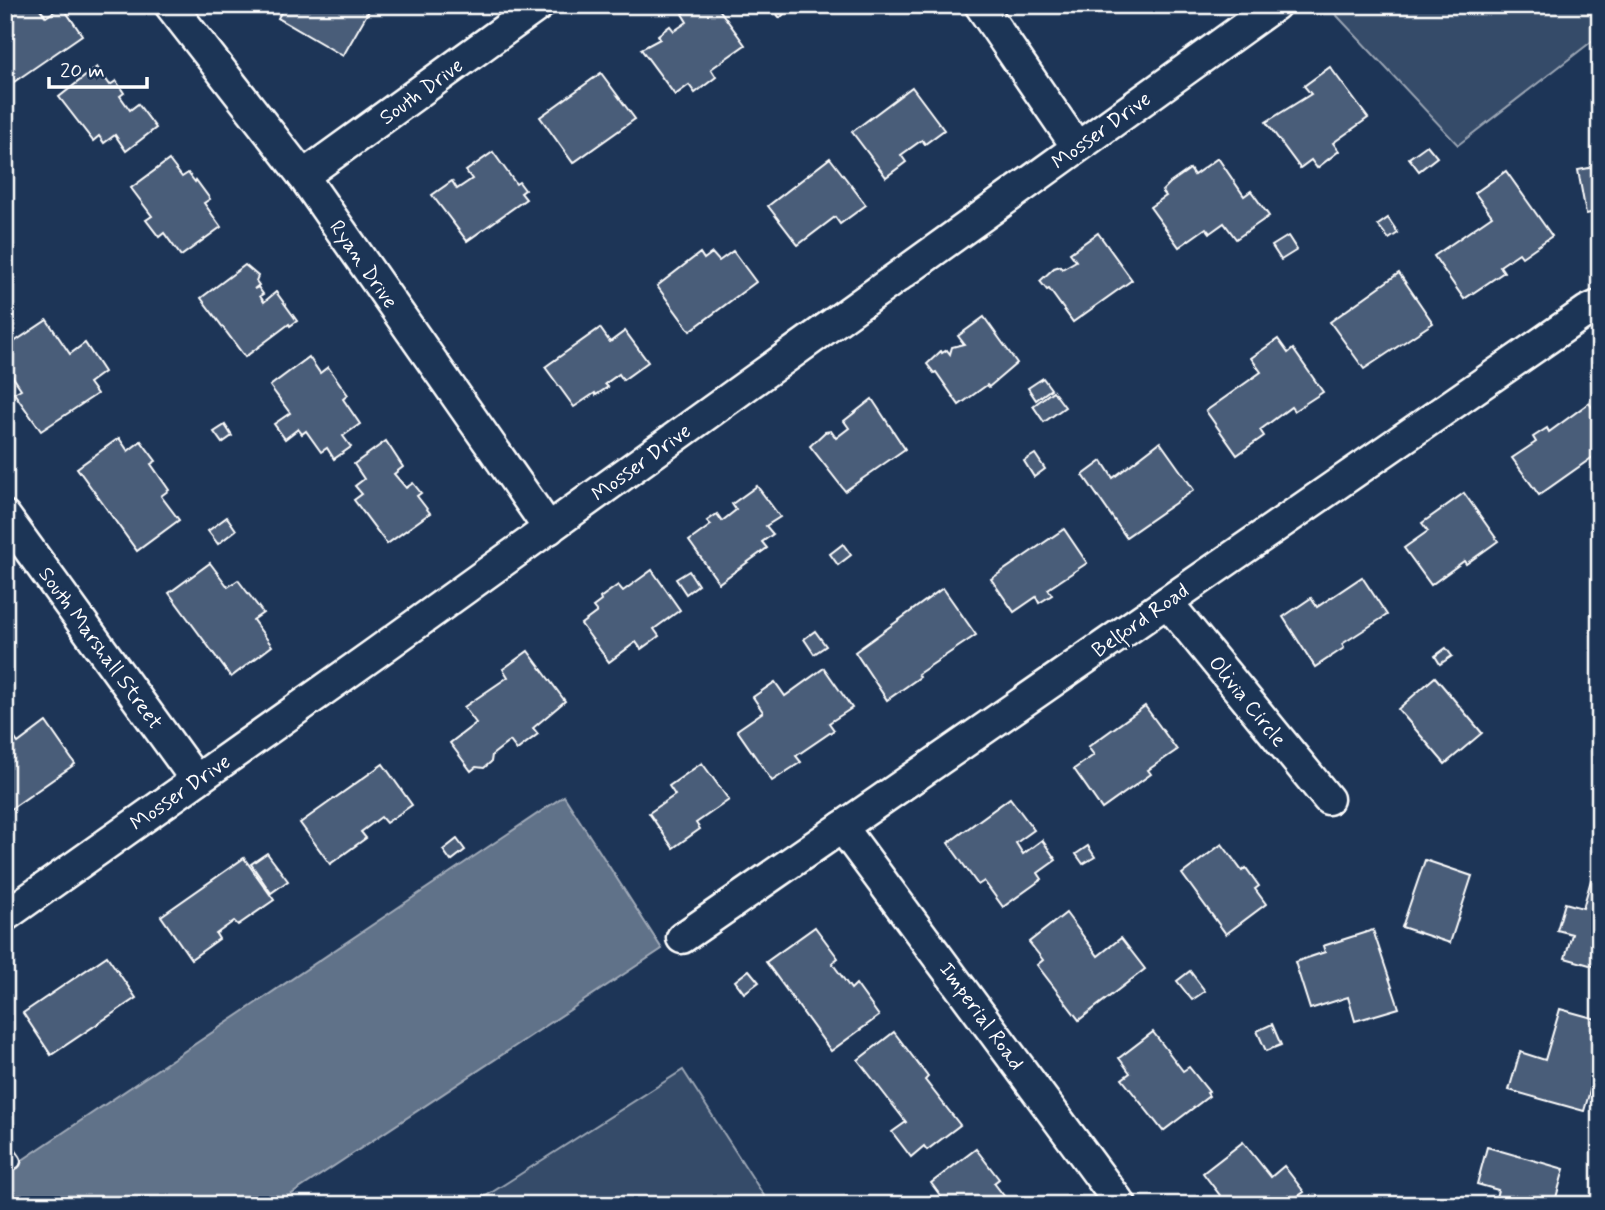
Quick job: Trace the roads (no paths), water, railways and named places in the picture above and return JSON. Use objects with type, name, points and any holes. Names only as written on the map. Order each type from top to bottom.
[{"type":"street","name":"Ryan Drive","points":[[170,5],[303,176],[549,528]]},
{"type":"street","name":"South Drive","points":[[303,176],[539,5]]},
{"type":"street","points":[[980,5],[1077,147]]},
{"type":"street","name":"Mosser Drive","points":[[5,916],[1275,5]]},
{"type":"street","name":"Belford Road","points":[[682,938],[1587,311],[1600,305]]},
{"type":"street","name":"South Marshall Street","points":[[5,516],[197,780]]},
{"type":"street","name":"Olivia Circle","points":[[1167,602],[1328,799]]},
{"type":"street","name":"Imperial Road","points":[[842,827],[1121,1205]]}]
